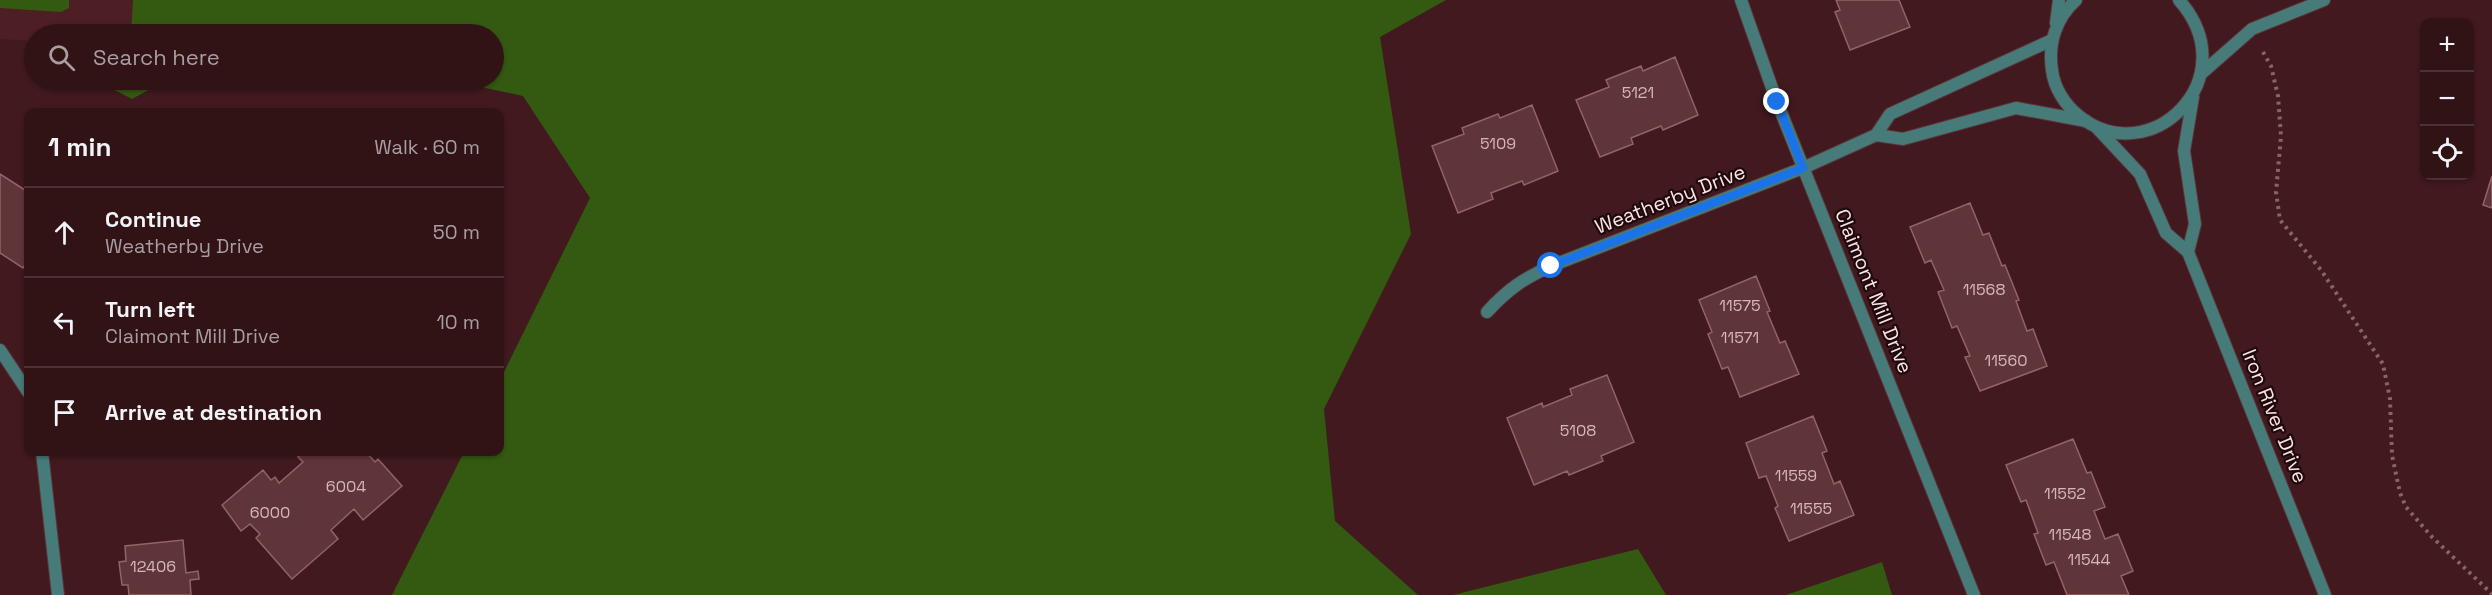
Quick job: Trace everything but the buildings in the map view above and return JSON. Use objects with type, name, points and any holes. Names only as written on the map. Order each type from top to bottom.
[{"type":"street","name":"Claimont Mill Drive","points":[[1741,0],[1803,168],[1922,460],[1974,595]]},
{"type":"street","points":[[2054,34],[2059,0]]},
{"type":"street","points":[[2054,34],[2067,8],[2076,0]]},
{"type":"street","points":[[2179,0],[2191,14],[2200,32],[2203,52],[2202,73],[2194,93],[2184,151],[2195,224],[2188,252]]},
{"type":"street","points":[[2202,73],[2252,28],[2324,0]]},
{"type":"street","name":"Weatherby Drive","points":[[1487,312],[1505,292],[1551,266],[1803,168],[1876,135],[1890,114],[2054,34]]},
{"type":"street","name":"Iron River Drive","points":[[2054,34],[2050,59],[2053,77],[2060,94],[2071,110],[2091,124],[2140,174],[2166,233],[2188,252],[2325,595]]},
{"type":"street","points":[[1876,135],[1903,139],[2016,108],[2091,124],[2115,132],[2133,133],[2152,129],[2169,120],[2183,108],[2194,93]]},
{"type":"street","points":[[0,350],[24,386]]},
{"type":"street","points":[[42,456],[58,595]]},
{"type":"path","points":[[2263,52],[2271,66],[2278,96],[2281,136],[2276,192],[2277,213],[2280,220],[2316,262],[2383,364],[2390,399],[2394,465],[2400,493],[2406,507],[2432,537],[2492,594]]},
{"type":"shaded area","points":[[0,0],[133,0],[132,24],[24,24],[24,40],[0,39]]},
{"type":"green space","points":[[0,0],[69,0],[69,8],[61,12],[0,8]]},
{"type":"green space","points":[[133,0],[1446,0],[1380,37],[1411,234],[1324,409],[1335,521],[1418,595],[392,595],[462,456],[504,456],[504,372],[590,198],[523,96],[495,90],[504,90],[504,24],[132,24]]},
{"type":"green space","points":[[114,90],[149,90],[132,99]]},
{"type":"green space","points":[[1638,549],[1666,595],[1453,595]]},
{"type":"green space","points":[[1882,562],[1892,595],[1786,595]]},
{"type":"route","points":[[1551,266],[1803,168],[1777,102]]}]
